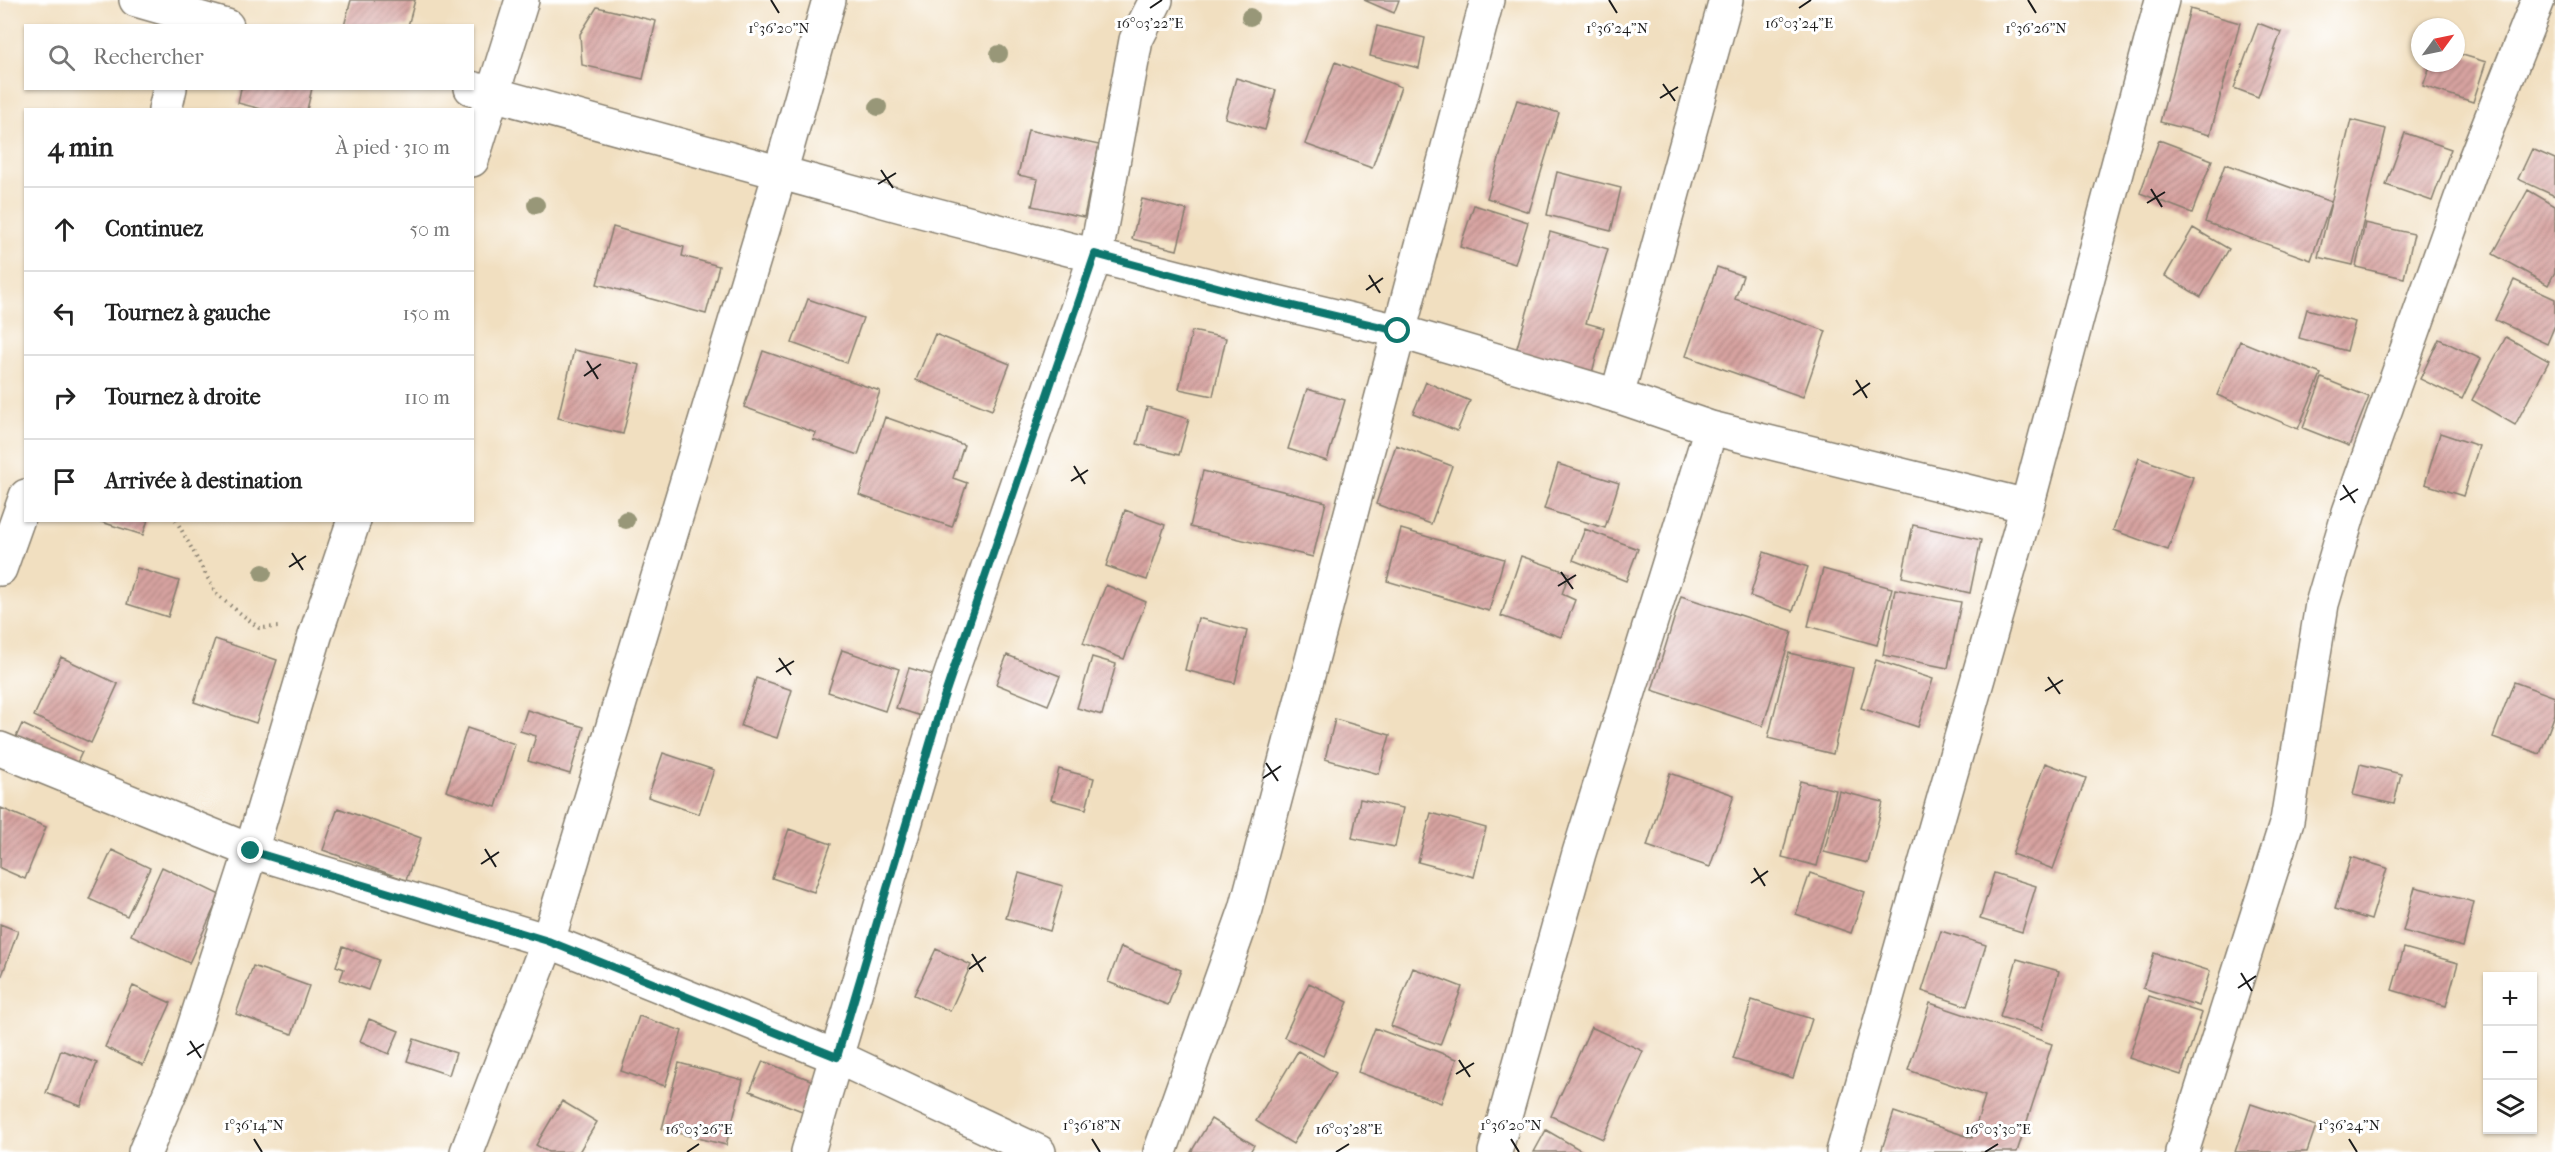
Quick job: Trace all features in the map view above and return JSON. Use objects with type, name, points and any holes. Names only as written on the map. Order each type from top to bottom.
[{"type":"street","points":[[136,0],[221,24]]},
{"type":"street","points":[[474,146],[482,92],[522,0]]},
{"type":"street","points":[[467,1152],[548,941],[780,173],[829,0]]},
{"type":"street","points":[[808,1152],[942,703],[1095,254],[1136,40],[1156,0]]},
{"type":"street","points":[[1160,1152],[1246,909],[1487,0]]},
{"type":"street","points":[[1617,396],[1726,0]]},
{"type":"street","points":[[1843,1152],[2027,506],[2162,0]]},
{"type":"street","points":[[2182,1152],[2287,821],[2322,604],[2349,512],[2473,164],[2538,0]]},
{"type":"street","points":[[165,108],[170,90]]},
{"type":"street","points":[[482,92],[780,173],[1243,294],[1398,331],[1617,396],[1711,428],[2027,506]]},
{"type":"street","points":[[1495,1152],[1579,853],[1711,428]]},
{"type":"street","points":[[0,569],[24,502]]},
{"type":"street","points":[[145,1152],[182,1064],[251,851],[319,624],[353,522]]},
{"type":"street","points":[[0,749],[251,851],[548,941],[837,1057],[1039,1152]]},
{"type":"path","points":[[177,522],[217,595],[259,628],[319,624]]},
{"type":"building","points":[[351,0],[415,0],[409,24],[345,24]]},
{"type":"building","points":[[1364,0],[1399,0],[1394,13]]},
{"type":"building","points":[[597,7],[656,21],[643,79],[582,65],[580,34]]},
{"type":"building","points":[[2190,9],[2240,23],[2210,135],[2160,122]]},
{"type":"building","points":[[2258,23],[2281,32],[2258,97],[2234,88]]},
{"type":"building","points":[[1377,26],[1425,38],[1419,68],[1370,56]]},
{"type":"building","points":[[2465,56],[2486,62],[2473,102],[2423,86],[2428,72],[2465,72]]},
{"type":"building","points":[[1335,62],[1401,87],[1372,168],[1305,144]]},
{"type":"building","points":[[1236,78],[1276,90],[1265,130],[1225,118]]},
{"type":"building","points":[[241,90],[312,90],[307,108],[257,108],[238,103]]},
{"type":"building","points":[[1517,100],[1559,113],[1529,212],[1487,198]]},
{"type":"building","points":[[2351,120],[2386,129],[2353,265],[2318,257]]},
{"type":"building","points":[[1028,130],[1099,145],[1084,217],[1032,206],[1038,179],[1018,175]]},
{"type":"building","points":[[2405,133],[2451,149],[2432,201],[2386,185]]},
{"type":"building","points":[[2159,140],[2212,160],[2192,213],[2140,193]]},
{"type":"building","points":[[2532,149],[2555,159],[2555,196],[2518,179]]},
{"type":"building","points":[[2225,164],[2331,202],[2311,260],[2205,222]]},
{"type":"building","points":[[1557,172],[1621,188],[1611,231],[1547,215]]},
{"type":"building","points":[[2528,190],[2555,206],[2555,272],[2548,285],[2493,254]]},
{"type":"building","points":[[1142,199],[1187,210],[1177,250],[1132,239]]},
{"type":"building","points":[[1474,205],[1528,222],[1515,264],[1460,247]]},
{"type":"building","points":[[2365,223],[2414,234],[2404,278],[2356,267]]},
{"type":"building","points":[[613,227],[684,247],[682,256],[719,266],[706,314],[597,284]]},
{"type":"building","points":[[2193,228],[2229,249],[2201,297],[2165,276]]},
{"type":"building","points":[[1550,232],[1608,249],[1586,323],[1604,328],[1592,373],[1516,351]]},
{"type":"building","points":[[1717,267],[1743,276],[1735,299],[1826,331],[1803,397],[1686,356]]},
{"type":"building","points":[[2514,280],[2555,299],[2555,325],[2547,344],[2495,320]]},
{"type":"building","points":[[808,299],[863,318],[847,363],[792,343]]},
{"type":"building","points":[[2307,309],[2355,322],[2347,351],[2299,338]]},
{"type":"building","points":[[1192,331],[1226,338],[1213,396],[1179,389]]},
{"type":"building","points":[[935,334],[1010,364],[992,410],[916,380]]},
{"type":"building","points":[[2506,337],[2549,361],[2515,425],[2472,400]]},
{"type":"building","points":[[2439,339],[2481,359],[2462,399],[2420,379]]},
{"type":"building","points":[[2240,341],[2321,374],[2298,429],[2217,395]]},
{"type":"building","points":[[574,350],[640,365],[623,434],[558,418]]},
{"type":"building","points":[[763,351],[880,391],[858,455],[813,439],[816,433],[744,407]]},
{"type":"building","points":[[2322,378],[2369,397],[2349,446],[2303,428]]},
{"type":"building","points":[[1426,382],[1470,401],[1457,431],[1413,413]]},
{"type":"building","points":[[1307,389],[1345,400],[1327,461],[1288,449]]},
{"type":"building","points":[[1147,407],[1189,419],[1179,455],[1137,444]]},
{"type":"building","points":[[885,417],[964,445],[953,478],[967,483],[952,527],[859,495]]},
{"type":"building","points":[[2440,433],[2479,446],[2463,496],[2425,484]]},
{"type":"building","points":[[1396,445],[1452,466],[1431,524],[1376,504]]},
{"type":"building","points":[[2139,458],[2193,477],[2168,550],[2113,530]]},
{"type":"building","points":[[1558,464],[1619,483],[1605,528],[1544,509]]},
{"type":"building","points":[[1203,471],[1326,502],[1313,557],[1190,527]]},
{"type":"building","points":[[1125,510],[1165,525],[1147,580],[1106,566]]},
{"type":"building","points":[[101,522],[147,522],[143,535]]},
{"type":"building","points":[[1913,525],[1981,540],[1970,593],[1902,577]]},
{"type":"building","points":[[1401,529],[1504,559],[1489,611],[1387,581]]},
{"type":"building","points":[[1585,529],[1638,549],[1626,581],[1573,560]]},
{"type":"building","points":[[1764,552],[1808,567],[1793,611],[1750,596]]},
{"type":"building","points":[[1521,556],[1569,573],[1562,594],[1575,600],[1561,637],[1501,616]]},
{"type":"building","points":[[137,568],[179,581],[168,617],[127,604]]},
{"type":"building","points":[[1823,569],[1892,588],[1877,645],[1808,626]]},
{"type":"building","points":[[1106,585],[1146,602],[1124,659],[1083,643]]},
{"type":"building","points":[[1895,589],[1961,602],[1948,668],[1883,655]]},
{"type":"building","points":[[1681,596],[1792,632],[1763,726],[1652,690]]},
{"type":"building","points":[[1198,618],[1247,631],[1235,683],[1185,670]]},
{"type":"building","points":[[215,639],[277,660],[256,723],[194,702]]},
{"type":"building","points":[[842,650],[899,669],[885,711],[828,692]]},
{"type":"building","points":[[1789,653],[1853,668],[1833,754],[1768,738]]},
{"type":"building","points":[[1007,655],[1060,676],[1048,705],[996,684]]},
{"type":"building","points":[[61,657],[118,684],[91,743],[34,716]]},
{"type":"building","points":[[1092,657],[1116,664],[1102,715],[1077,708]]},
{"type":"building","points":[[1876,660],[1933,679],[1918,727],[1861,708]]},
{"type":"building","points":[[909,668],[933,675],[921,716],[896,708]]},
{"type":"building","points":[[756,678],[792,690],[777,738],[741,726]]},
{"type":"building","points":[[2514,682],[2555,697],[2555,714],[2540,754],[2493,737]]},
{"type":"building","points":[[527,710],[584,727],[570,774],[528,761],[536,736],[520,731]]},
{"type":"building","points":[[1335,719],[1390,735],[1379,774],[1325,759]]},
{"type":"building","points":[[22,724],[82,752],[73,771],[11,748]]},
{"type":"building","points":[[467,728],[515,744],[496,807],[446,791]]},
{"type":"building","points":[[663,753],[714,770],[699,814],[648,797]]},
{"type":"building","points":[[2045,763],[2086,778],[2053,869],[2012,854]]},
{"type":"building","points":[[2360,764],[2401,774],[2394,804],[2353,795]]},
{"type":"building","points":[[1059,769],[1094,778],[1086,809],[1051,800]]},
{"type":"building","points":[[1670,773],[1734,795],[1710,867],[1647,846]]},
{"type":"building","points":[[1800,781],[1836,790],[1817,866],[1782,857]]},
{"type":"building","points":[[1839,791],[1883,802],[1868,863],[1824,852]]},
{"type":"building","points":[[1360,799],[1403,808],[1395,847],[1352,838]]},
{"type":"building","points":[[1,808],[46,827],[25,879],[0,868]]},
{"type":"building","points":[[338,808],[421,838],[406,880],[323,850]]},
{"type":"building","points":[[1431,813],[1486,828],[1474,877],[1418,862]]},
{"type":"building","points":[[789,829],[831,844],[814,892],[772,878]]},
{"type":"building","points":[[112,850],[150,868],[127,916],[89,899]]},
{"type":"building","points":[[2351,857],[2387,868],[2371,920],[2335,909]]},
{"type":"building","points":[[162,867],[220,895],[189,963],[131,935]]},
{"type":"building","points":[[1019,873],[1063,886],[1050,931],[1006,918]]},
{"type":"building","points":[[1810,873],[1865,892],[1851,933],[1796,914]]},
{"type":"building","points":[[1994,873],[2036,886],[2022,932],[1980,919]]},
{"type":"building","points":[[2415,887],[2474,902],[2463,947],[2403,931]]},
{"type":"building","points":[[0,924],[18,931],[0,981]]},
{"type":"building","points":[[1941,931],[1986,945],[1967,1006],[1922,991]]},
{"type":"building","points":[[343,946],[379,960],[368,990],[340,980],[344,969],[336,966]]},
{"type":"building","points":[[1121,947],[1181,970],[1168,1005],[1108,982]]},
{"type":"building","points":[[2404,948],[2458,963],[2446,1006],[2392,990]]},
{"type":"building","points":[[936,949],[971,965],[950,1011],[914,995]]},
{"type":"building","points":[[2154,953],[2210,971],[2199,1006],[2143,988]]},
{"type":"building","points":[[2017,959],[2059,971],[2042,1029],[2000,1017]]},
{"type":"building","points":[[253,966],[309,986],[292,1034],[236,1014]]},
{"type":"building","points":[[1413,968],[1462,987],[1440,1045],[1391,1026]]},
{"type":"building","points":[[1309,983],[1348,1002],[1323,1056],[1284,1037]]},
{"type":"building","points":[[133,986],[171,1003],[143,1065],[105,1047]]},
{"type":"building","points":[[2149,996],[2202,1013],[2181,1075],[2129,1058]]},
{"type":"building","points":[[1752,1000],[1812,1019],[1793,1078],[1733,1059]]},
{"type":"building","points":[[1930,1003],[2052,1044],[2017,1152],[1881,1152],[1894,1112],[1972,1138],[1985,1096],[1908,1070]]},
{"type":"building","points":[[639,1016],[682,1031],[665,1086],[621,1071]]},
{"type":"building","points":[[369,1019],[399,1031],[389,1054],[360,1041]]},
{"type":"building","points":[[1591,1027],[1643,1051],[1603,1139],[1551,1116]]},
{"type":"building","points":[[1375,1028],[1457,1059],[1441,1103],[1358,1072]]},
{"type":"building","points":[[414,1039],[456,1053],[449,1075],[407,1061]]},
{"type":"building","points":[[61,1050],[97,1063],[81,1106],[46,1093]]},
{"type":"building","points":[[1298,1051],[1336,1073],[1293,1144],[1256,1121]]},
{"type":"building","points":[[763,1061],[813,1081],[802,1111],[750,1091]]},
{"type":"building","points":[[679,1063],[743,1080],[726,1145],[662,1129]]},
{"type":"building","points":[[562,1101],[597,1122],[579,1152],[548,1152],[536,1145]]},
{"type":"building","points":[[2251,1104],[2316,1126],[2307,1152],[2235,1152]]},
{"type":"building","points":[[1211,1119],[1254,1145],[1250,1152],[1191,1152]]},
{"type":"building","points":[[1546,1130],[1584,1152],[1534,1152]]},
{"type":"route","points":[[251,851],[548,941],[837,1057],[942,703],[1095,254],[1243,294],[1398,331]]}]
